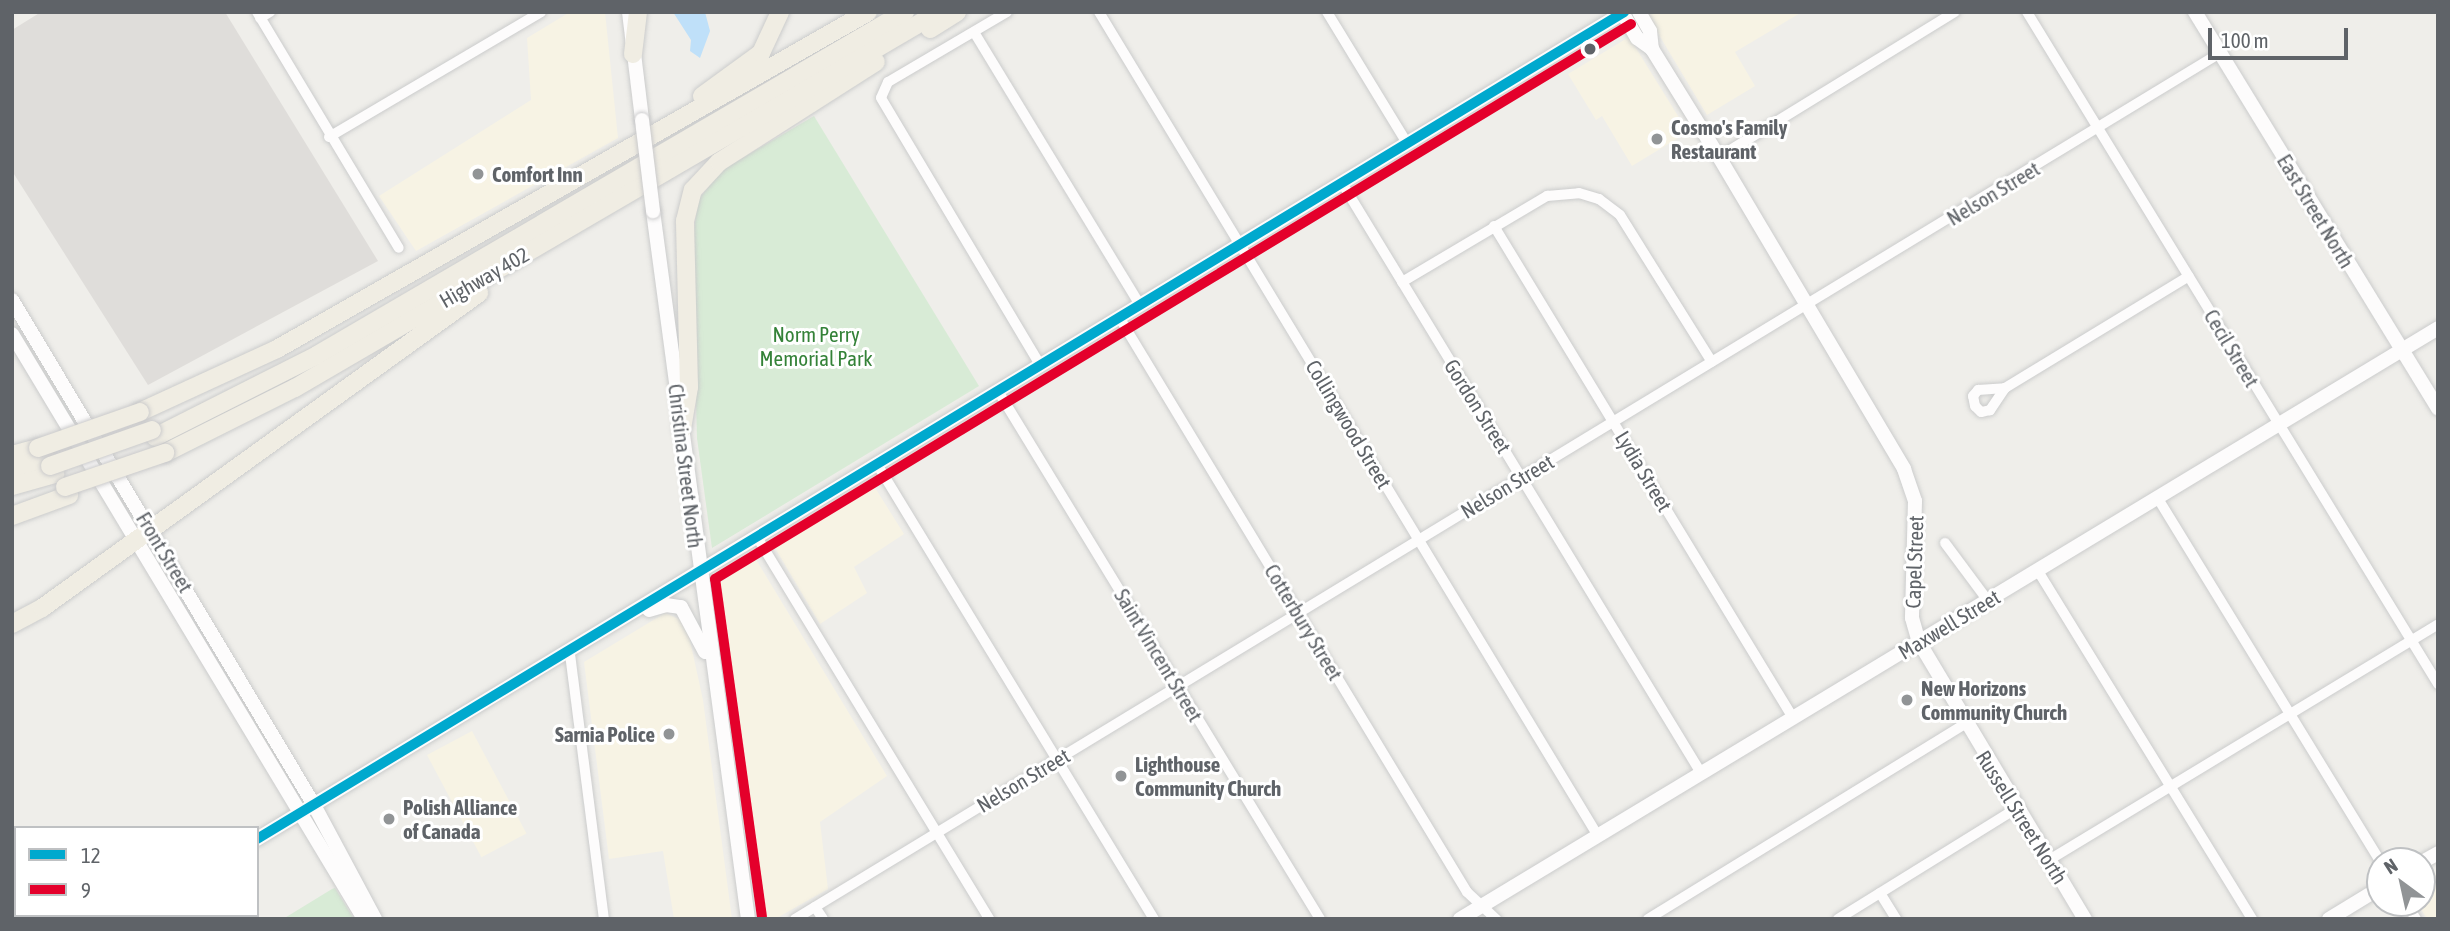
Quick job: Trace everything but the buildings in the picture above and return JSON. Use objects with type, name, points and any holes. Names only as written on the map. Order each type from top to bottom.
[{"type":"highway","points":[[633,54],[638,12]]},
{"type":"highway","points":[[615,156],[748,65],[770,40],[780,12]]},
{"type":"highway","points":[[148,425],[868,12]]},
{"type":"highway","name":"Highway 402","points":[[12,502],[54,471],[281,364],[886,12]]},
{"type":"highway","points":[[148,425],[317,355],[905,12]]},
{"type":"highway","name":"Highway 402","points":[[12,477],[141,463],[295,388],[939,12]]},
{"type":"highway","points":[[682,429],[689,387],[685,221],[697,183],[719,162],[957,12]]},
{"type":"highway","points":[[12,624],[42,608],[438,320],[709,146]]},
{"type":"highway","points":[[12,455],[54,471]]},
{"type":"highway","points":[[12,468],[54,471]]},
{"type":"highway","points":[[12,486],[54,471]]},
{"type":"highway","points":[[12,516],[54,471]]},
{"type":"main road","name":"Christina Street North","points":[[629,12],[712,670],[748,919]]},
{"type":"main road","name":"Capel Street","points":[[1639,12],[1650,31],[1651,49]]},
{"type":"main road","name":"East Street North","points":[[2195,12],[2438,409]]},
{"type":"main road","points":[[259,838],[570,654],[757,537],[1623,13]]},
{"type":"main road","name":"Capel Street","points":[[1623,13],[1637,38],[1651,49],[1719,157],[1888,436],[1915,500],[1912,618],[1919,642]]},
{"type":"main road","name":"Front Street","points":[[12,300],[314,805],[375,919]]},
{"type":"main road","name":"Maxwell Street","points":[[1460,919],[2438,328]]},
{"type":"main road","name":"Front Street","points":[[12,334],[133,541],[364,919]]},
{"type":"main road","points":[[629,617],[660,606],[681,607],[690,617],[712,670]]},
{"type":"main road","name":"Russell Street North","points":[[1919,642],[1965,724],[2085,919]]},
{"type":"main road","points":[[2329,919],[2366,897]]},
{"type":"street","points":[[270,12],[258,15],[329,137],[399,248]]},
{"type":"street","points":[[329,137],[541,12]]},
{"type":"street","points":[[1007,12],[881,90],[886,112],[1040,365]]},
{"type":"street","name":"Collingwood Street","points":[[1099,12],[1598,836]]},
{"type":"street","points":[[1327,12],[1407,144]]},
{"type":"street","points":[[1719,157],[1955,12]]},
{"type":"street","name":"Cecil Street","points":[[2026,12],[2438,684]]},
{"type":"street","points":[[974,32],[1140,305]]},
{"type":"street","name":"Nelson Street","points":[[795,919],[2220,53]]},
{"type":"street","name":"Gordon Street","points":[[1342,183],[1701,773]]},
{"type":"street","points":[[1402,282],[1547,196],[1579,193],[1599,199],[1620,215],[1712,362]]},
{"type":"street","name":"Lydia Street","points":[[1494,226],[1793,718]]},
{"type":"street","points":[[2005,388],[2189,276]]},
{"type":"street","name":"Cotterbury Street","points":[[1119,317],[1467,892],[1496,919]]},
{"type":"street","name":"Saint Vincent Street","points":[[998,391],[1320,919]]},
{"type":"street","points":[[877,464],[1154,919]]},
{"type":"street","points":[[2157,497],[2371,847]]},
{"type":"street","points":[[757,537],[989,919]]},
{"type":"street","points":[[1945,543],[1988,601]]},
{"type":"street","points":[[2038,571],[2252,919]]},
{"type":"street","points":[[2049,860],[2438,624]]},
{"type":"street","points":[[570,654],[604,919]]},
{"type":"street","points":[[1648,919],[1965,724]]},
{"type":"street","points":[[1838,919],[2017,808]]},
{"type":"street","points":[[1880,893],[1896,919]]},
{"type":"street","points":[[815,906],[823,919]]},
{"type":"shaded area","points":[[41,12],[225,12],[378,261],[148,385],[12,171],[12,30]]},
{"type":"shaded area","points":[[570,12],[605,12],[618,138],[416,251],[379,196],[531,100],[527,38]]},
{"type":"shaded area","points":[[1651,12],[1802,12],[1735,52],[1755,86],[1707,115],[1647,15]]},
{"type":"shaded area","points":[[1629,37],[1688,132],[1632,166],[1602,116],[1596,120],[1568,74]]},
{"type":"shaded area","points":[[874,486],[904,534],[854,567],[867,593],[820,624],[775,548]]},
{"type":"shaded area","points":[[755,558],[887,776],[820,822],[828,889],[775,919],[762,919],[720,583]]},
{"type":"shaded area","points":[[665,613],[686,622],[703,700],[732,919],[674,919],[663,851],[609,859],[584,662]]},
{"type":"shaded area","points":[[472,731],[526,833],[481,857],[427,755]]},
{"type":"shaded area","points":[[2438,873],[2438,919],[2427,919],[2426,917],[2436,917]]},
{"type":"green space","name":"Norm Perry Memorial Park","points":[[814,116],[979,386],[712,548],[697,438],[692,246],[698,200],[722,170]]},
{"type":"green space","points":[[335,888],[354,919],[283,919],[332,889]]},
{"type":"water","points":[[673,12],[705,12],[710,31],[700,58],[690,51],[691,40]]},
{"type":"transit line","name":"12","points":[[259,838],[1624,12]]},
{"type":"transit line","name":"9","points":[[762,917],[715,579],[1631,24]]},
{"type":"place","name":"Cosmo's Family Restaurant","points":[[1657,139]]},
{"type":"place","name":"Comfort Inn","points":[[478,174]]},
{"type":"place","name":"New Horizons Community Church","points":[[1907,700]]},
{"type":"place","name":"Sarnia Police","points":[[669,734]]},
{"type":"place","name":"Lighthouse Community Church","points":[[1121,776]]},
{"type":"place","name":"Polish Alliance of Canada","points":[[389,819]]}]
